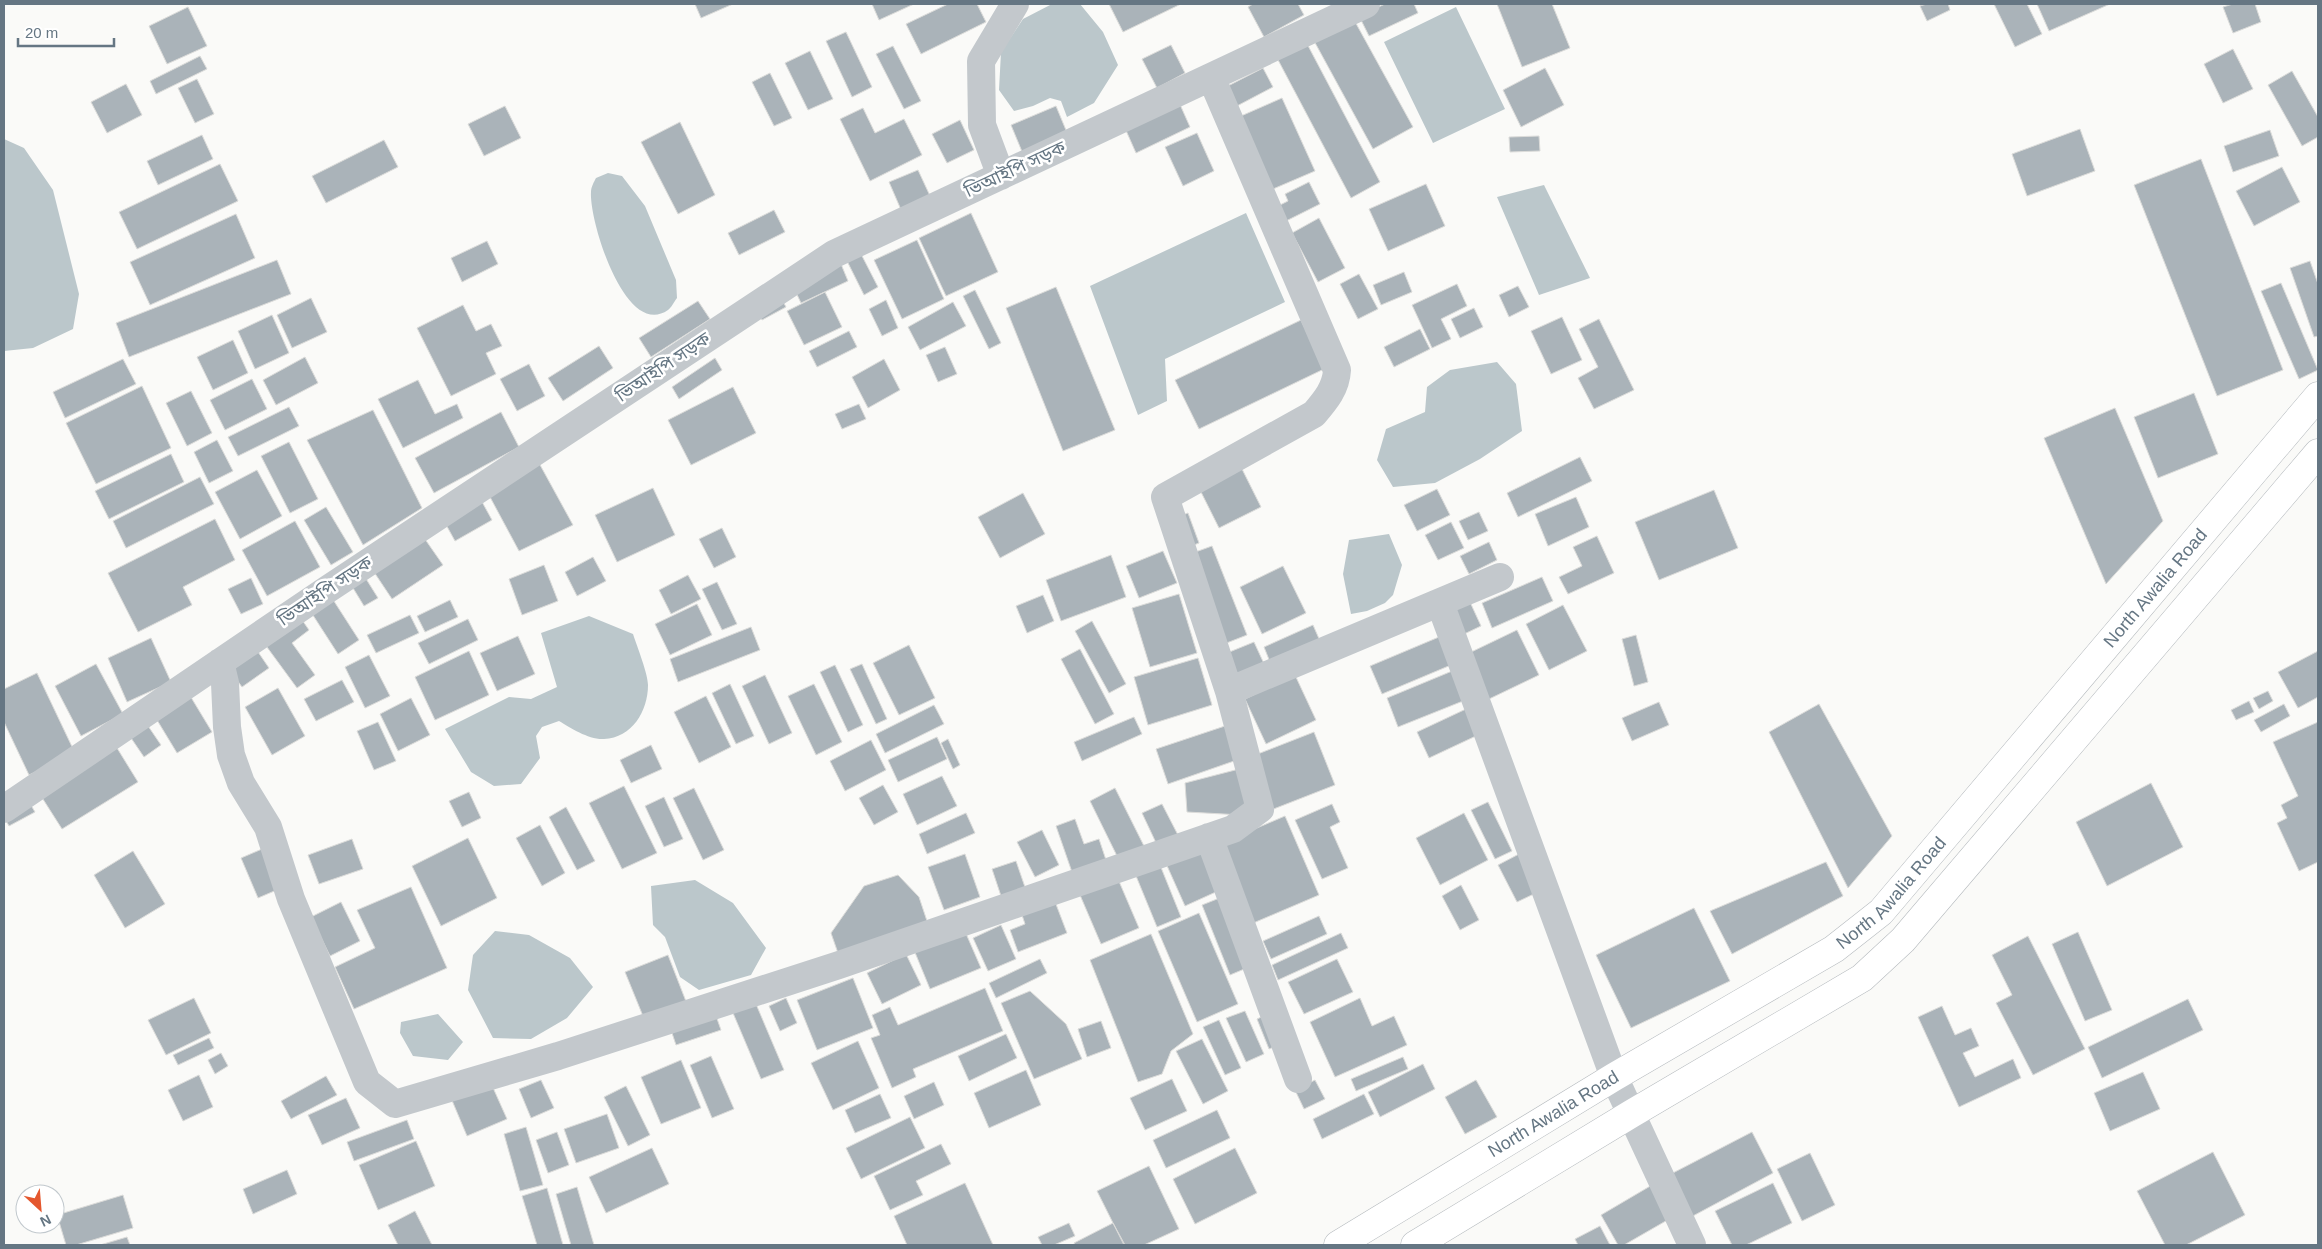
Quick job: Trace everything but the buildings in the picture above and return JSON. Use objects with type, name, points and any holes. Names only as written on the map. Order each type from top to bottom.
[{"type":"main road","name":"North Awalia Road","points":[[1338,1245],[1614,1077],[1834,949],[1882,912],[2318,396]]},
{"type":"main road","name":"North Awalia Road","points":[[1415,1245],[1631,1114],[1862,978],[1903,940],[2318,453]]},
{"type":"street","points":[[1001,176],[982,125],[982,61],[1015,4]]},
{"type":"street","name":"ভিআইপি সড়ক","points":[[4,809],[220,662],[834,254],[1366,4]]},
{"type":"street","points":[[220,662],[225,683],[227,727],[231,755],[241,783],[268,826],[291,899],[368,1082],[395,1104],[558,1056],[839,965],[1232,829],[1260,810],[1229,692],[1165,497],[1314,414],[1328,398],[1337,382],[1337,370],[1211,77]]},
{"type":"street","points":[[1229,692],[1500,577]]},
{"type":"street","points":[[1440,603],[1614,1077],[1692,1245]]},
{"type":"street","points":[[1209,837],[1298,1079]]},
{"type":"shaded area","points":[[1052,4],[1080,4],[1103,32],[1118,65],[1094,103],[1067,117],[1061,101],[1050,98],[1033,106],[1014,111],[999,90],[1001,52],[1023,19]]},
{"type":"shaded area","points":[[1456,7],[1505,109],[1433,143],[1384,42]]},
{"type":"shaded area","points":[[4,139],[24,148],[53,190],[79,294],[73,329],[33,348],[4,351]]},
{"type":"shaded area","points":[[608,173],[622,176],[645,206],[676,280],[677,298],[668,310],[652,315],[638,308],[624,293],[613,273],[603,250],[596,226],[591,192],[596,178]]},
{"type":"shaded area","points":[[1544,185],[1590,278],[1539,295],[1497,197]]},
{"type":"shaded area","points":[[1246,213],[1285,302],[1165,359],[1167,401],[1138,415],[1090,286]]},
{"type":"shaded area","points":[[1497,362],[1516,384],[1522,431],[1480,459],[1435,483],[1393,487],[1377,460],[1386,429],[1425,412],[1427,387],[1450,370]]},
{"type":"shaded area","points":[[1389,534],[1402,565],[1393,595],[1385,603],[1367,611],[1351,614],[1343,574],[1349,540]]},
{"type":"shaded area","points":[[589,616],[633,634],[648,680],[645,704],[636,721],[623,734],[604,739],[586,736],[559,721],[542,727],[536,736],[540,758],[521,784],[494,786],[471,772],[445,729],[509,697],[531,699],[557,687],[541,633]]},
{"type":"shaded area","points":[[695,880],[733,903],[766,948],[751,975],[699,990],[680,977],[665,937],[653,925],[651,886]]},
{"type":"shaded area","points":[[495,931],[529,935],[570,958],[593,987],[567,1018],[531,1039],[493,1038],[468,990],[473,955]]},
{"type":"shaded area","points":[[438,1014],[463,1042],[448,1060],[413,1056],[400,1033],[401,1022]]}]
